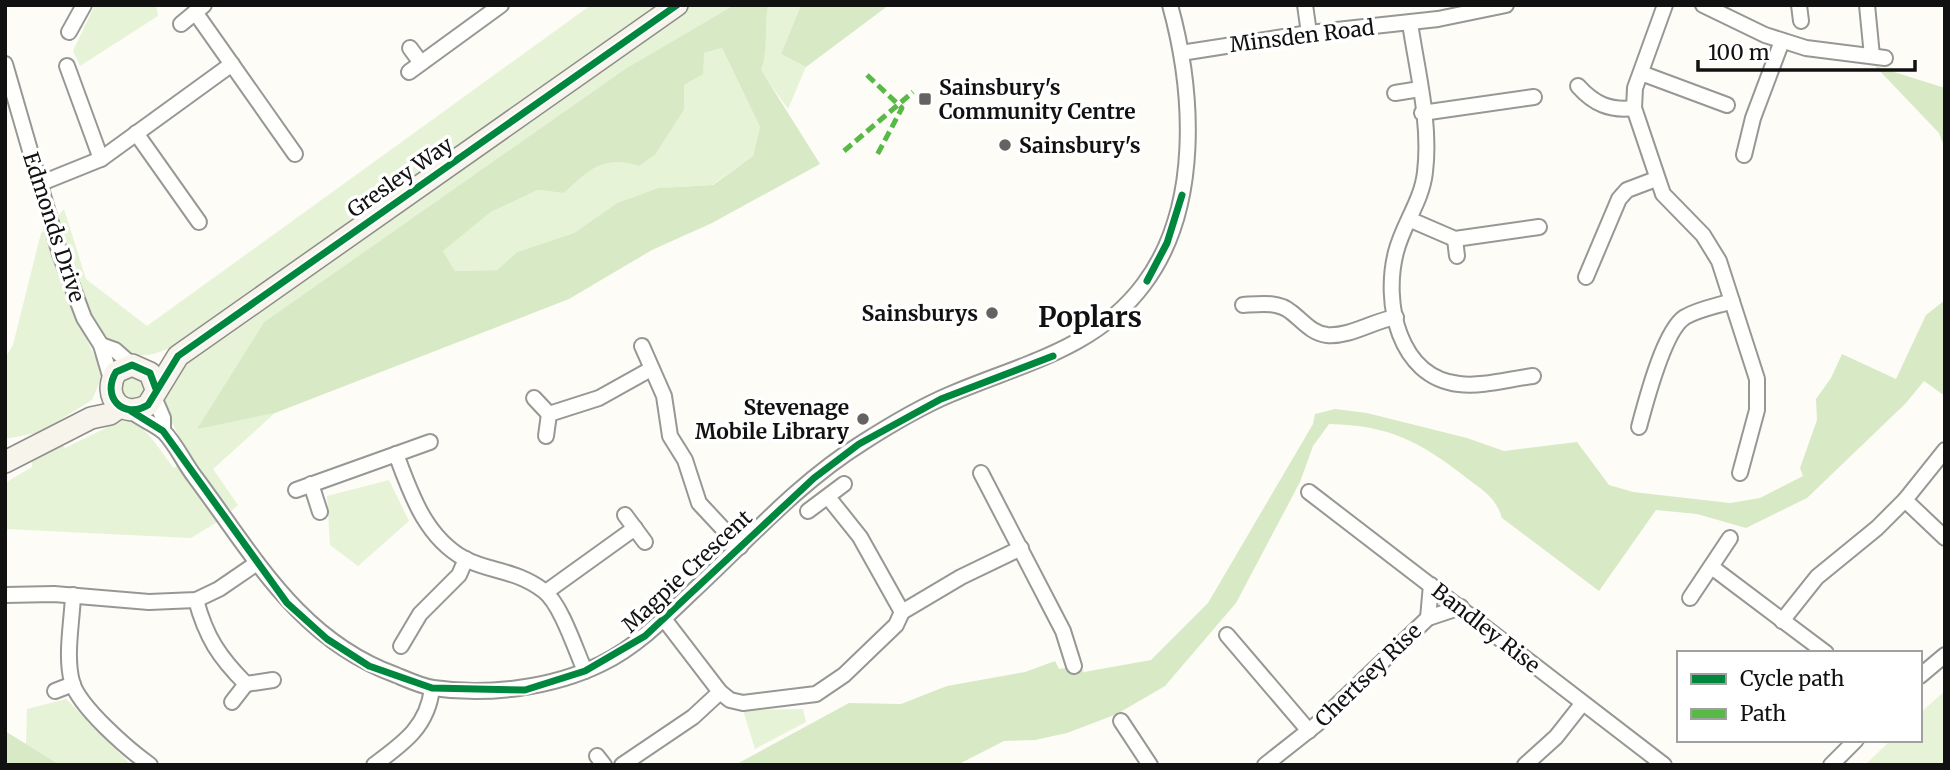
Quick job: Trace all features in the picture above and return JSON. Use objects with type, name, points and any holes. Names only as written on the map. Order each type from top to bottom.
[{"type":"street","points":[[410,48],[415,68],[501,5]]},
{"type":"street","name":"Gresley Way","points":[[118,398],[140,410],[155,393],[178,356],[677,5]]},
{"type":"street","name":"Magpie Crescent","points":[[118,398],[163,430],[287,603],[327,639],[369,666],[432,688],[525,690],[585,671],[624,651],[664,619],[814,478],[859,444],[941,399],[1070,347],[1097,330],[1128,304],[1147,281],[1158,260],[1182,195],[1186,115],[1181,53],[1170,5]]},
{"type":"street","points":[[1305,5],[1309,33]]},
{"type":"street","name":"Minsden Road","points":[[1181,53],[1309,33],[1410,23],[1506,5]]},
{"type":"street","points":[[1665,5],[1635,88],[1634,108],[1656,179],[1670,203],[1703,235],[1715,252],[1759,394],[1756,419],[1744,448],[1740,472]]},
{"type":"street","points":[[1703,5],[1782,41],[1826,53],[1878,57],[1867,5]]},
{"type":"street","points":[[1799,5],[1801,21]]},
{"type":"street","points":[[69,32],[75,9]]},
{"type":"street","points":[[181,24],[200,9],[232,64],[289,134],[295,154]]},
{"type":"street","points":[[1410,23],[1426,142],[1425,176],[1393,265],[1396,317],[1404,348],[1426,373],[1459,384],[1510,385],[1533,376]]},
{"type":"street","points":[[1744,156],[1754,118],[1782,41]]},
{"type":"street","name":"Edmonds Drive","points":[[5,64],[9,93],[76,300],[101,345],[118,398]]},
{"type":"street","points":[[39,184],[101,159],[232,64]]},
{"type":"street","points":[[67,66],[101,159]]},
{"type":"street","points":[[1641,73],[1727,105]]},
{"type":"street","points":[[1578,86],[1591,100],[1601,105],[1622,110],[1634,108]]},
{"type":"street","points":[[1395,93],[1420,89]]},
{"type":"street","points":[[62,96],[76,92]]},
{"type":"street","points":[[1422,113],[1534,97]]},
{"type":"street","points":[[136,133],[182,211],[199,222]]},
{"type":"street","points":[[1586,277],[1619,199],[1628,190],[1656,179]]},
{"type":"street","points":[[1410,220],[1455,239],[1539,227]]},
{"type":"street","points":[[1455,239],[1457,256]]},
{"type":"street","points":[[1639,427],[1648,395],[1675,327],[1693,313],[1732,302]]},
{"type":"street","points":[[1244,305],[1271,304],[1284,308],[1312,330],[1329,335],[1346,333],[1396,317]]},
{"type":"street","name":"Edmonds Drive","points":[[101,345],[115,350],[138,366]]},
{"type":"street","points":[[642,346],[664,396],[670,436],[685,460],[699,503],[740,547]]},
{"type":"street","name":"Gresley Way","points":[[5,462],[91,418],[110,414],[118,398],[122,367],[138,366],[165,357],[178,356]]},
{"type":"street","points":[[138,366],[153,378],[155,393]]},
{"type":"street","points":[[549,414],[599,398],[651,369]]},
{"type":"street","name":"Magpie Crescent","points":[[155,393],[163,418],[163,430]]},
{"type":"street","points":[[534,398],[549,414]]},
{"type":"street","points":[[546,436],[549,414]]},
{"type":"street","points":[[296,490],[430,442]]},
{"type":"street","points":[[1782,621],[1817,577],[1877,528],[1905,500],[1945,450]]},
{"type":"street","points":[[396,454],[416,506],[435,536],[466,559],[513,572],[546,592],[567,628],[585,671]]},
{"type":"street","points":[[981,473],[1063,631],[1074,666]]},
{"type":"street","points":[[311,484],[320,512]]},
{"type":"street","points":[[808,511],[844,484]]},
{"type":"street","name":"Bandley Rise","points":[[1308,492],[1664,765]]},
{"type":"street","points":[[828,497],[860,537],[902,612]]},
{"type":"street","points":[[1905,500],[1945,538]]},
{"type":"street","points":[[625,515],[645,542]]},
{"type":"street","points":[[546,592],[635,528]]},
{"type":"street","points":[[1690,598],[1713,568],[1730,538]]},
{"type":"street","points":[[664,619],[720,692],[730,700],[743,703],[816,694],[872,649],[896,625],[902,612],[961,577],[1021,548]]},
{"type":"street","points":[[401,646],[420,614],[459,575],[466,559]]},
{"type":"street","points":[[5,595],[74,595],[149,602],[195,600],[219,589],[257,563]]},
{"type":"street","points":[[1713,568],[1823,651]]},
{"type":"street","name":"Chertsey Rise","points":[[1428,618],[1431,585]]},
{"type":"street","points":[[74,595],[69,661],[73,684],[89,709],[142,763]]},
{"type":"street","points":[[195,600],[202,624],[220,658],[246,684]]},
{"type":"street","name":"Chertsey Rise","points":[[1265,765],[1309,731],[1428,618],[1461,607]]},
{"type":"street","name":"Chertsey Rise","points":[[1227,635],[1309,731]]},
{"type":"street","points":[[1922,674],[1945,654]]},
{"type":"street","points":[[232,702],[246,684],[273,680]]},
{"type":"street","points":[[55,691],[73,684]]},
{"type":"street","points":[[374,765],[421,726],[430,707],[432,688]]},
{"type":"street","points":[[622,765],[693,717],[720,692]]},
{"type":"street","points":[[1525,765],[1556,737],[1583,704]]},
{"type":"street","points":[[1121,721],[1150,765]]},
{"type":"street","points":[[1831,765],[1854,742]]},
{"type":"green space","points":[[95,5],[156,5],[158,16],[80,66],[73,51]]},
{"type":"green space","points":[[591,5],[660,5],[179,342],[155,354],[128,352],[111,341],[97,324],[69,255],[58,216],[64,209],[86,279],[147,326]]},
{"type":"green space","points":[[692,5],[734,5],[625,69],[264,322],[198,428],[275,413],[213,469],[238,505],[230,512],[190,455],[166,407],[166,391],[188,358],[605,63]]},
{"type":"green space","points":[[734,5],[768,5],[765,54],[761,70],[820,164],[712,223],[652,250],[569,299],[275,413],[197,429],[264,322],[625,69]],"holes":[[[722,48],[760,127],[753,156],[713,185],[658,188],[617,203],[574,233],[517,252],[497,270],[455,271],[443,251],[491,212],[538,190],[564,193],[598,166],[616,162],[639,166],[655,155],[684,110],[684,85],[703,74],[704,53]]]},
{"type":"green space","points":[[768,5],[801,5],[781,54],[806,67],[788,109],[760,70],[764,55]]},
{"type":"green space","points":[[801,5],[889,5],[806,67],[781,54]]},
{"type":"green space","points":[[722,48],[760,127],[753,156],[712,185],[658,188],[617,203],[574,233],[517,252],[497,270],[455,271],[443,251],[491,212],[538,190],[564,193],[590,171],[606,163],[639,166],[655,155],[684,110],[684,85],[704,53]]},
{"type":"green space","points":[[1875,66],[1945,88],[1945,149],[1939,133]]},
{"type":"green space","points":[[46,228],[71,306],[97,361],[101,379],[92,400],[50,426],[52,430],[5,439],[5,358],[13,345],[41,233]]},
{"type":"green space","points":[[1945,300],[1945,396],[1924,381],[1906,403],[1807,498],[1746,528],[1697,514],[1656,510],[1599,591],[1502,518],[1489,496],[1435,455],[1387,432],[1329,424],[1313,446],[1300,482],[1236,603],[1165,686],[1117,714],[1067,733],[1035,740],[1004,741],[957,765],[735,765],[849,703],[901,704],[947,686],[1025,672],[1055,661],[1059,669],[1076,666],[1084,672],[1151,660],[1208,603],[1313,424],[1315,414],[1335,409],[1367,413],[1467,438],[1504,451],[1577,442],[1609,485],[1633,492],[1730,503],[1760,498],[1803,476],[1800,468],[1817,420],[1816,399],[1831,378],[1842,354],[1896,379],[1926,315]]},
{"type":"green space","points":[[133,376],[141,379],[144,387],[141,395],[133,398],[125,395],[122,387],[125,379]]},
{"type":"green space","points":[[119,419],[144,430],[174,468],[178,465],[219,521],[191,538],[5,529],[5,483],[32,467],[32,461],[62,444],[65,448],[106,428],[104,424]]},
{"type":"green space","points":[[389,480],[409,521],[358,566],[330,545],[327,496]]},
{"type":"green space","points":[[1945,691],[1945,765],[1865,765],[1889,742],[1922,742],[1922,711]]},
{"type":"green space","points":[[66,699],[131,765],[60,765],[26,744],[27,709]]},
{"type":"green space","points":[[803,709],[806,722],[755,749],[743,710]]},
{"type":"green space","points":[[5,731],[60,765],[5,765]]},
{"type":"marked path","points":[[867,75],[902,108],[876,157]]},
{"type":"marked path","points":[[844,151],[913,92]]},
{"type":"cycle path","points":[[156,389],[150,373],[132,365],[116,372],[111,390],[117,404],[123,408],[139,409],[148,405],[178,356],[677,5]]},
{"type":"cycle path","points":[[1147,281],[1167,243],[1182,195]]},
{"type":"cycle path","points":[[131,411],[163,431],[287,603],[327,639],[369,666],[432,688],[525,690],[585,671],[645,636],[814,478],[859,444],[941,399],[1053,356]]},
{"type":"place","name":"Sainsbury's Community Centre","points":[[925,99]]},
{"type":"place","name":"Sainsbury's","points":[[1005,145]]},
{"type":"place","name":"Sainsburys","points":[[992,313]]},
{"type":"place","name":"Stevenage Mobile Library","points":[[863,419]]},
{"type":"district","name":"Poplars","points":[[1090,317]]}]
